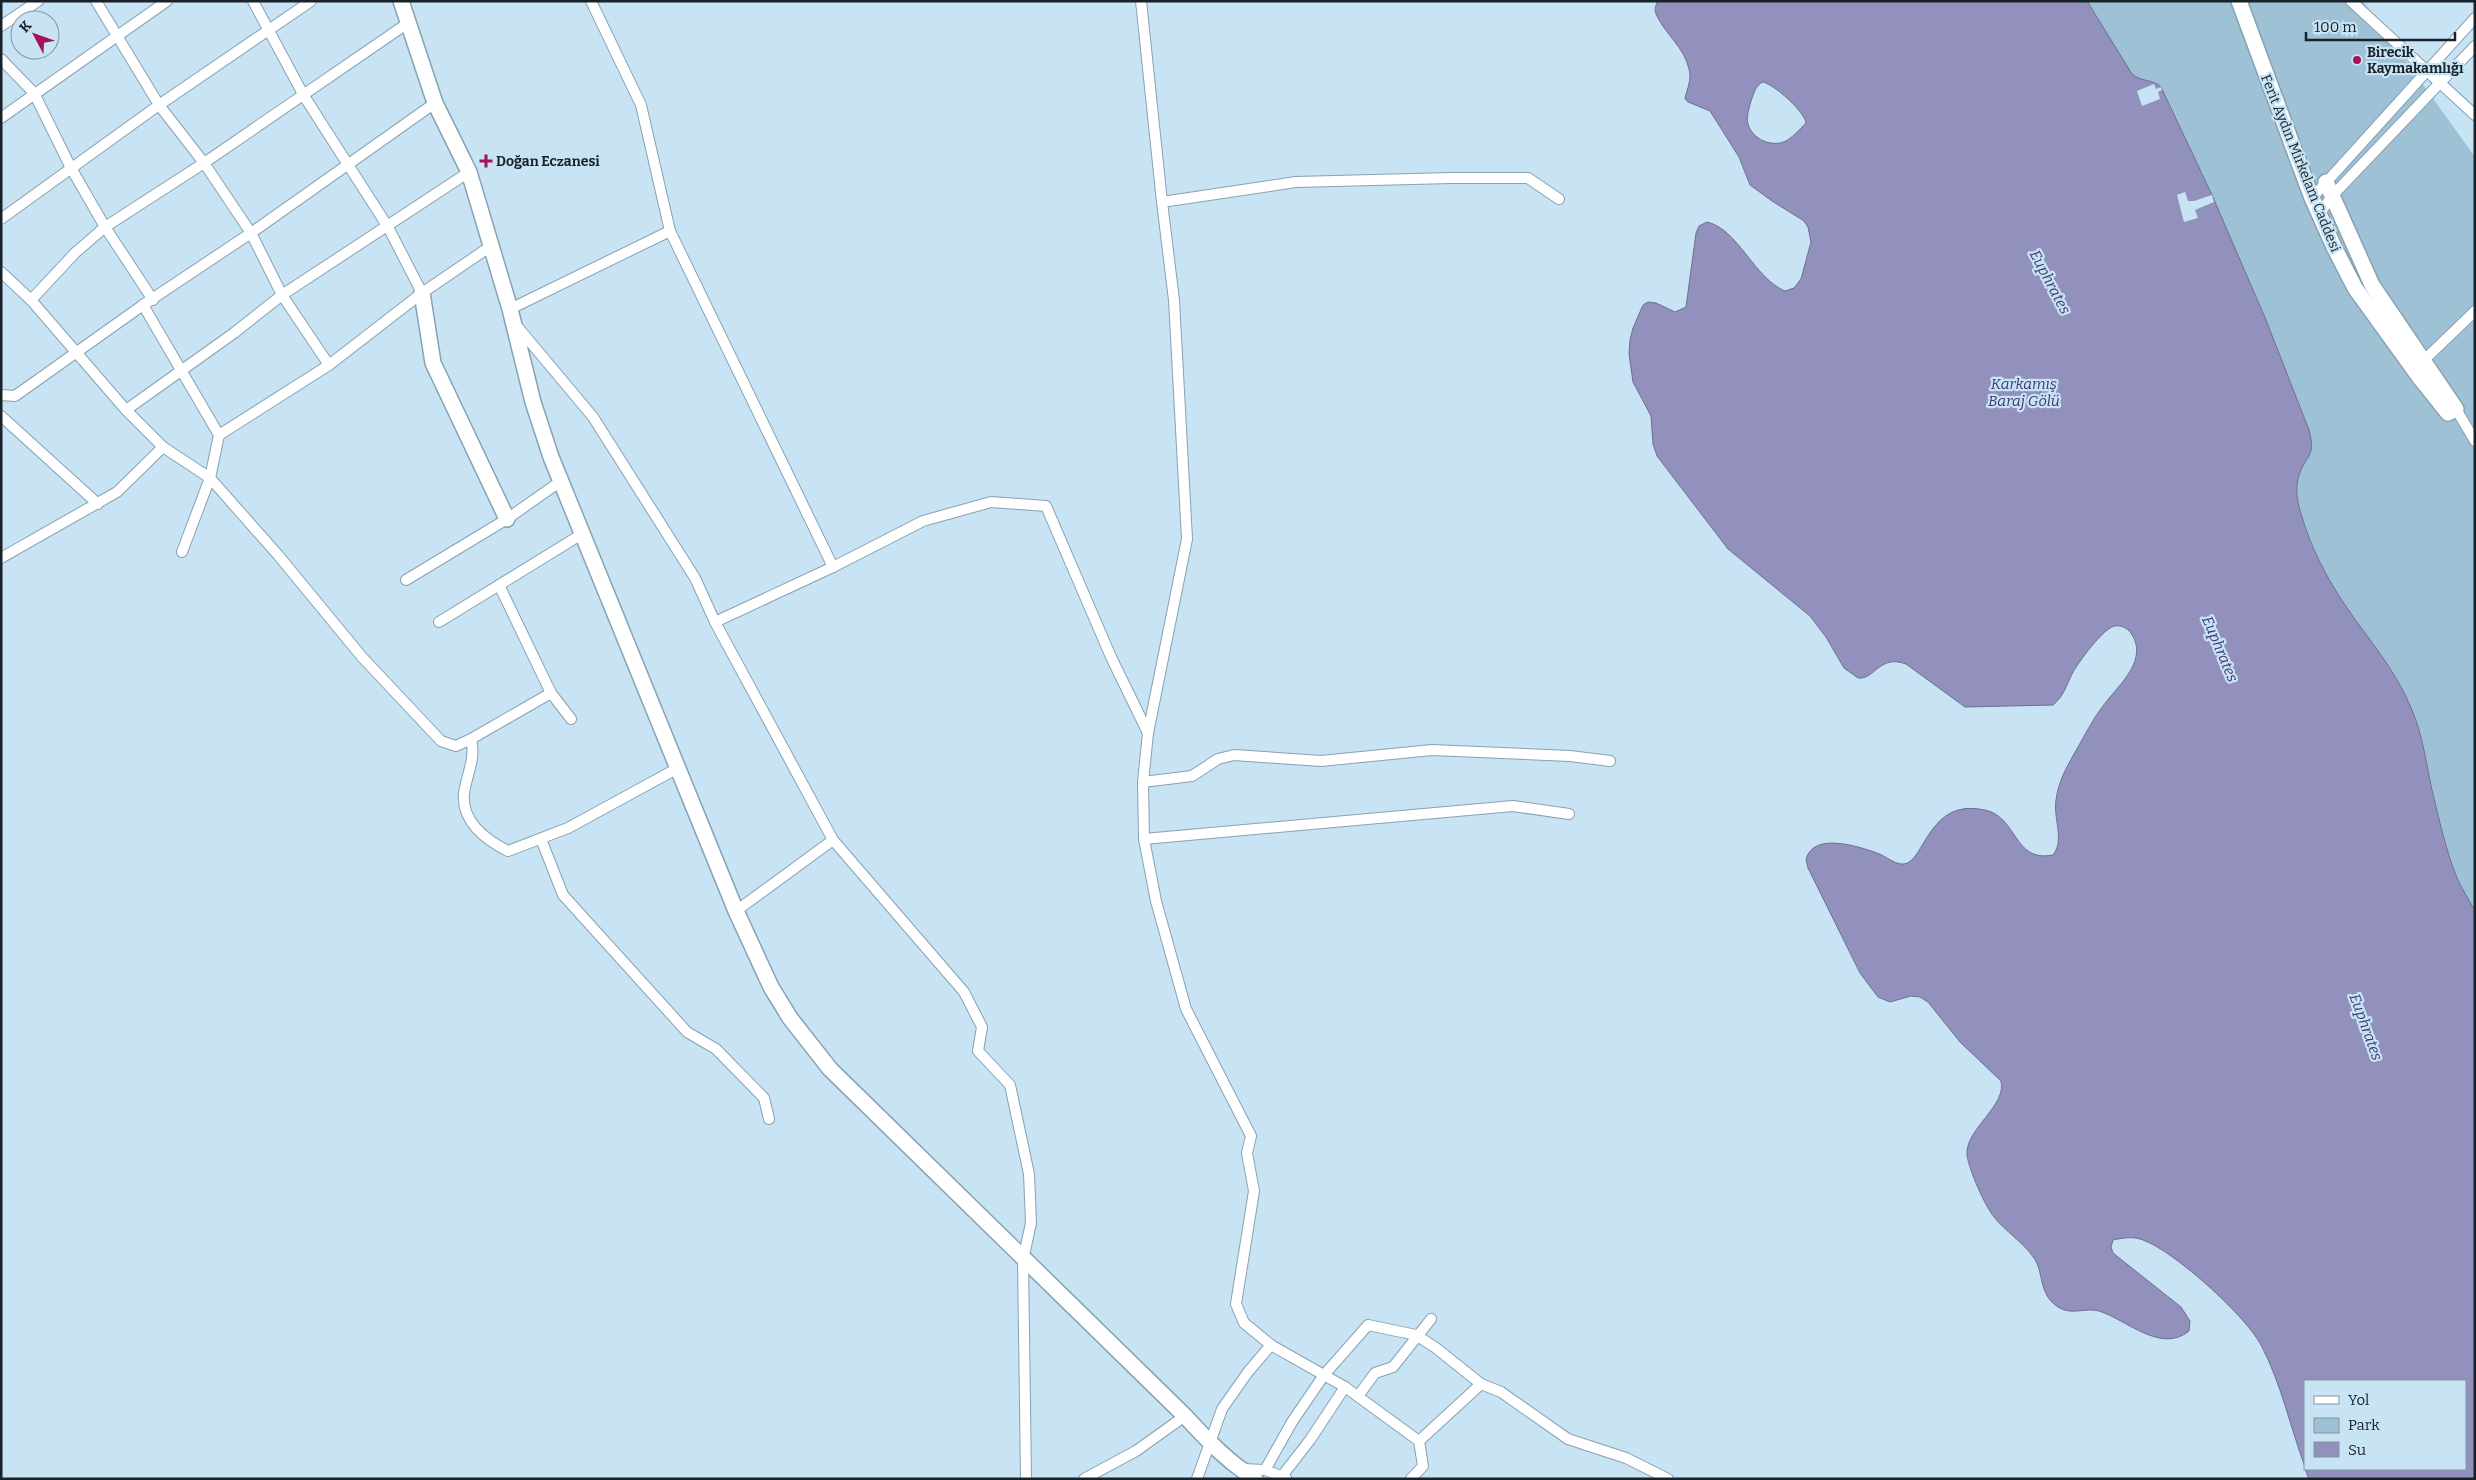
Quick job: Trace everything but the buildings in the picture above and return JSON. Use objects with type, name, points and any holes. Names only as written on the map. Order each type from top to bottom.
[{"type":"street","points":[[1,26],[38,1]]},
{"type":"street","points":[[96,1],[159,105],[204,163],[251,233],[282,295],[329,365]]},
{"type":"street","points":[[1,118],[167,1]]},
{"type":"street","points":[[253,1],[271,30],[304,96],[388,227],[422,293],[433,363],[507,519]]},
{"type":"street","points":[[1,218],[159,105],[311,1]]},
{"type":"street","points":[[401,1],[435,104],[469,172],[511,315],[532,402],[560,481],[736,911],[771,987],[790,1018],[830,1070],[1185,1416],[1210,1443],[1238,1468],[1260,1475],[1284,1477],[1345,1387]]},
{"type":"street","points":[[591,1],[641,105],[670,231],[833,567]]},
{"type":"street","points":[[1141,1],[1174,300],[1187,538],[1148,732],[1143,782],[1144,839],[1156,901],[1186,1008],[1251,1136],[1247,1153],[1254,1191],[1236,1304],[1244,1323],[1271,1345],[1345,1387],[1419,1441],[1423,1466],[1411,1479]]},
{"type":"street","name":"Ferit Aydın Mirkelam Caddesi","points":[[2238,1],[2312,198],[2355,288],[2418,366],[2456,409]]},
{"type":"street","points":[[2351,1],[2440,85],[2475,115]]},
{"type":"street","points":[[2319,214],[2329,188],[2426,71],[2475,18]]},
{"type":"street","points":[[31,300],[75,253],[105,227],[304,96],[408,23]]},
{"type":"street","points":[[2312,198],[2329,188],[2440,85],[2475,46]]},
{"type":"street","points":[[1,59],[34,93],[71,168],[105,227],[153,300]]},
{"type":"street","points":[[1,395],[16,396],[143,305],[251,233],[435,104]]},
{"type":"street","points":[[126,410],[234,333],[282,295],[469,172]]},
{"type":"street","points":[[1162,202],[1296,182],[1451,178],[1528,178],[1559,199]]},
{"type":"street","name":"Ferit Aydın Mirkelam Caddesi","points":[[2329,188],[2349,238],[2372,285],[2418,366]]},
{"type":"street","points":[[511,315],[670,231]]},
{"type":"street","points":[[219,435],[329,365],[422,293],[491,246]]},
{"type":"street","points":[[1,272],[31,300],[126,410],[164,447],[210,478],[278,555],[362,657],[441,741],[456,746],[551,693]]},
{"type":"street","points":[[143,305],[219,435],[210,478],[182,552]]},
{"type":"street","points":[[2418,366],[2475,311]]},
{"type":"street","points":[[511,315],[593,417],[695,578],[715,622],[833,840],[964,992],[982,1027],[978,1051],[1010,1085],[1028,1174],[1031,1223],[1023,1260],[1026,1479]]},
{"type":"street","points":[[2456,409],[2473,435]]},
{"type":"street","points":[[1,416],[98,504]]},
{"type":"street","points":[[1,558],[117,492],[164,447]]},
{"type":"street","points":[[406,580],[507,519],[560,481]]},
{"type":"street","points":[[715,622],[932,519],[991,502],[1046,506],[1111,658],[1148,732]]},
{"type":"street","points":[[439,622],[582,534]]},
{"type":"street","points":[[499,585],[551,693],[571,719]]},
{"type":"street","points":[[471,739],[474,751],[464,793],[466,814],[487,840],[508,851],[568,828],[678,768]]},
{"type":"street","points":[[1143,782],[1192,776],[1218,760],[1234,755],[1321,761],[1432,750],[1570,756],[1610,761]]},
{"type":"street","points":[[1144,839],[1513,806],[1569,814]]},
{"type":"street","points":[[541,839],[563,895],[686,1032],[716,1049],[764,1098],[769,1119]]},
{"type":"street","points":[[736,911],[833,840]]},
{"type":"street","points":[[1358,1396],[1375,1373],[1393,1367],[1416,1335],[1431,1319]]},
{"type":"street","points":[[1260,1475],[1292,1422],[1324,1375],[1368,1324],[1416,1335],[1481,1384],[1501,1392],[1568,1439],[1592,1445],[1626,1458],[1668,1479]]},
{"type":"street","points":[[1197,1479],[1222,1409],[1248,1372],[1271,1345]]},
{"type":"street","points":[[1419,1441],[1481,1384]]},
{"type":"street","points":[[1084,1479],[1136,1451],[1185,1416]]},
{"type":"green space","points":[[2078,1],[2363,1],[2475,157],[2475,953],[2234,368],[2109,38]]},
{"type":"water","name":"Karkamış Baraj Gölü","points":[[1658,1],[2087,1],[2132,74],[2158,84],[2161,87],[2212,195],[2266,320],[2309,430],[2312,447],[2298,479],[2297,498],[2310,540],[2332,584],[2390,668],[2412,710],[2422,740],[2449,857],[2457,878],[2475,911],[2475,1479],[2309,1479],[2305,1470],[2466,1470],[2466,1380],[2304,1380],[2304,1464],[2280,1389],[2261,1345],[2241,1318],[2190,1270],[2156,1246],[2143,1240],[2124,1238],[2113,1240],[2111,1247],[2113,1253],[2181,1307],[2190,1321],[2189,1331],[2178,1337],[2167,1339],[2156,1337],[2099,1311],[2063,1310],[2047,1296],[2034,1258],[1994,1217],[1986,1205],[1968,1162],[1968,1145],[1972,1136],[1998,1099],[2001,1081],[1960,1042],[1928,1002],[1920,997],[1911,996],[1890,1002],[1878,997],[1860,973],[1808,868],[1806,859],[1811,851],[1818,846],[1827,843],[1837,843],[1869,850],[1897,863],[1904,864],[1911,861],[1918,853],[1931,831],[1940,821],[1951,813],[1966,809],[1985,810],[1996,814],[2030,852],[2040,856],[2053,855],[2058,843],[2056,807],[2060,782],[2101,708],[2125,679],[2135,662],[2136,643],[2126,628],[2115,626],[2110,628],[2079,662],[2062,694],[2053,705],[1965,707],[1906,664],[1897,662],[1890,662],[1864,678],[1858,678],[1844,668],[1826,637],[1810,616],[1728,549],[1657,456],[1653,444],[1651,416],[1633,382],[1629,354],[1630,340],[1643,305],[1648,302],[1656,303],[1675,312],[1686,307],[1696,233],[1699,226],[1707,222],[1718,226],[1737,243],[1764,276],[1774,285],[1785,291],[1794,288],[1801,279],[1811,242],[1808,227],[1804,221],[1750,185],[1739,157],[1710,111],[1685,99],[1690,80],[1687,61],[1661,23],[1655,8]],"holes":[[[1762,82],[1773,87],[1795,105],[1806,123],[1791,137],[1781,143],[1769,143],[1758,138],[1750,129],[1747,119],[1751,101],[1758,86]]]},
{"type":"pier","points":[[2154,84],[2156,89],[2161,87],[2162,90],[2158,92],[2160,99],[2142,106],[2137,91]]},
{"type":"pier","points":[[2185,192],[2188,201],[2212,195],[2214,202],[2195,210],[2198,218],[2184,222],[2177,195]]},
{"type":"place","name":"Birecik Kaymakamlığı","points":[[2357,60]]},
{"type":"place","name":"Doğan Eczanesi","points":[[486,161]]},
{"type":"water label","name":"Euphrates","points":[[2050,282]]},
{"type":"water label","name":"Euphrates","points":[[2220,649]]},
{"type":"water label","name":"Euphrates","points":[[2366,1027]]}]
